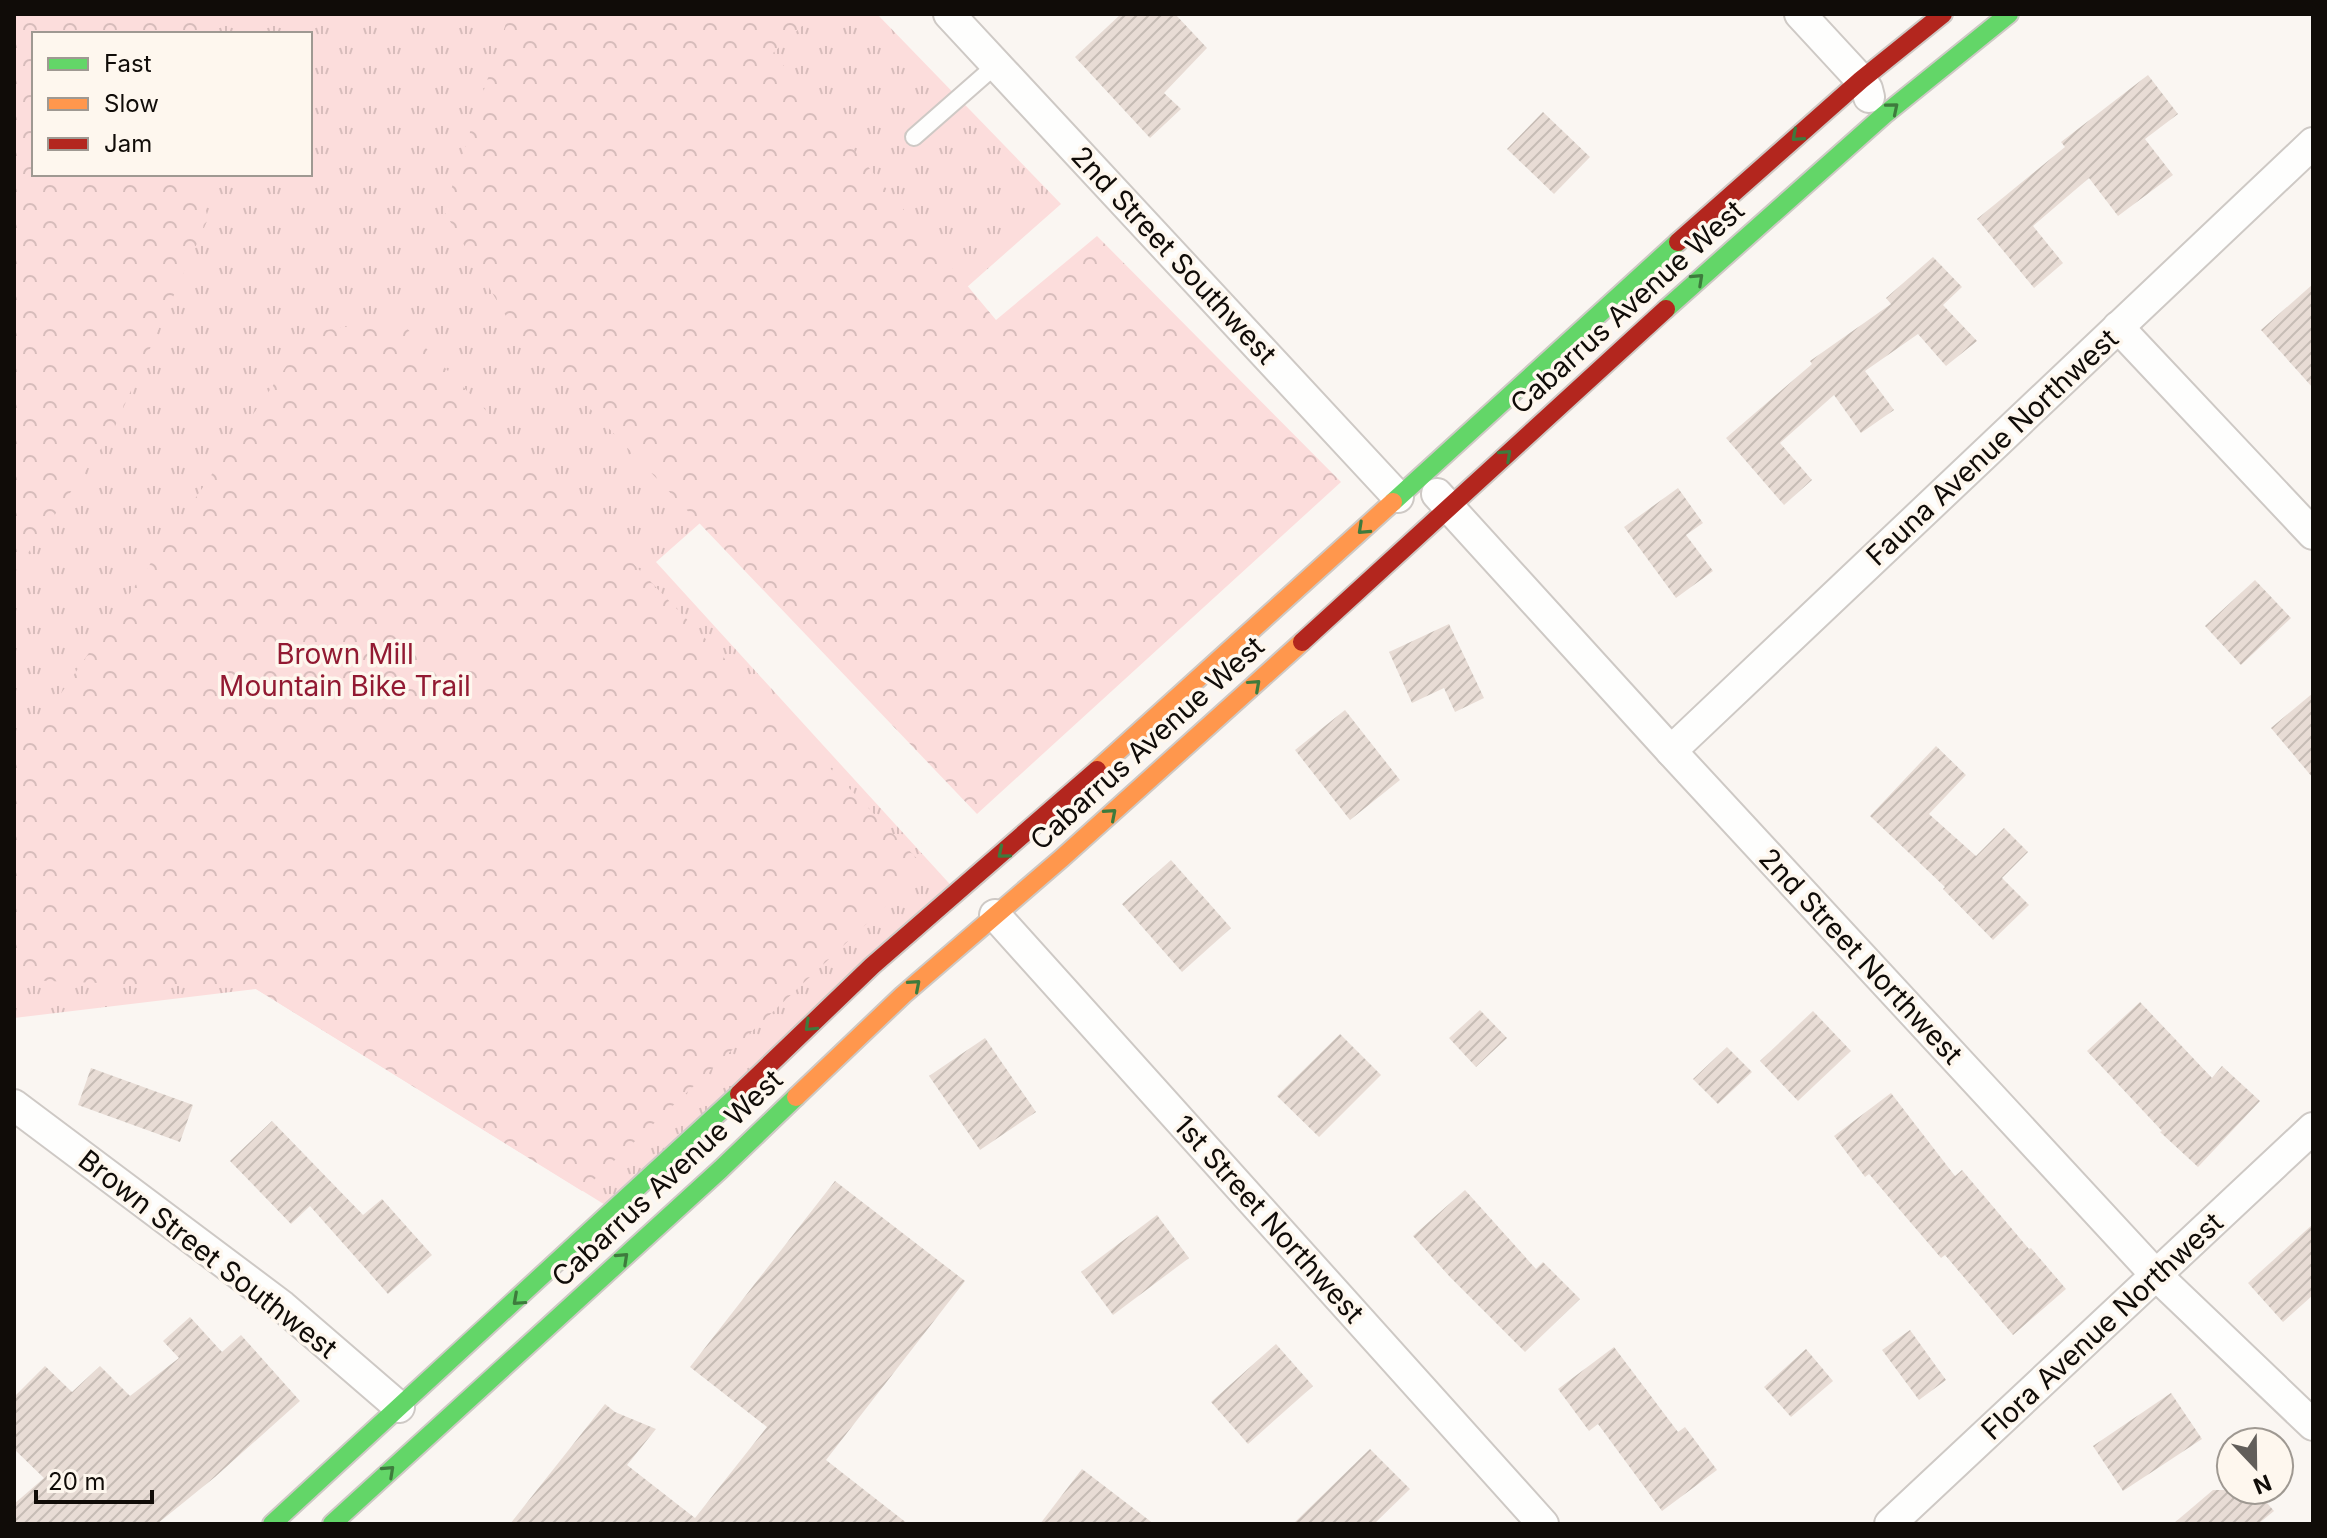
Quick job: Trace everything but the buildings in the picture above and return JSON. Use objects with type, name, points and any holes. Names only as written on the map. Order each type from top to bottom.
[{"type":"main road","name":"Cabarrus Avenue West","points":[[272,1524],[681,1149],[872,966],[1157,718],[1686,234],[1861,80],[1943,14]]},
{"type":"main road","name":"Cabarrus Avenue West","points":[[332,1524],[710,1179],[903,995],[1144,785],[1759,225],[1896,106],[2009,14]]},
{"type":"street","name":"2nd Street Southwest","points":[[949,14],[1398,497]]},
{"type":"street","points":[[1759,225],[1812,151],[1869,98],[1861,80],[1800,14]]},
{"type":"street","name":"Fauna Avenue Northwest","points":[[1671,751],[2313,143]]},
{"type":"street","points":[[2118,327],[2313,534]]},
{"type":"street","name":"2nd Street Northwest","points":[[1420,476],[2156,1275],[2313,1425]]},
{"type":"street","name":"1st Street Northwest","points":[[995,915],[1543,1524]]},
{"type":"street","name":"Brown Street Southwest","points":[[14,1105],[282,1306],[399,1407]]},
{"type":"street","name":"Flora Avenue Northwest","points":[[1890,1524],[2313,1128]]},
{"type":"lane","points":[[914,137],[996,65]]},
{"type":"green space","name":"Brown Mill Mountain Bike Trail","points":[[14,14],[877,14],[1061,204],[656,562],[957,892],[615,1211],[256,989],[14,1018]]},
{"type":"green space","points":[[14,14],[216,14],[200,32],[32,32],[32,176],[197,176],[208,219],[112,433],[14,573]]},
{"type":"green space","points":[[509,14],[815,14],[773,53],[996,320],[1097,236],[1341,482],[977,814],[513,328],[444,211]]},
{"type":"green space","points":[[397,318],[926,868],[582,1191],[256,989],[14,978],[14,755],[51,708],[309,333]]},
{"type":"traffic: fast","points":[[1666,309],[1884,115],[2009,14]]},
{"type":"traffic: fast","points":[[1393,502],[1678,242]]},
{"type":"traffic: fast","points":[[272,1524],[739,1094]]},
{"type":"traffic: fast","points":[[332,1524],[796,1097]]},
{"type":"traffic: slow","points":[[1097,770],[1393,502]]},
{"type":"traffic: slow","points":[[796,1097],[903,995],[1062,858],[1302,642]]},
{"type":"traffic: jam","points":[[1678,242],[1861,80],[1943,14]]},
{"type":"traffic: jam","points":[[1302,642],[1666,309]]},
{"type":"traffic: jam","points":[[739,1094],[872,966],[1097,770]]}]
